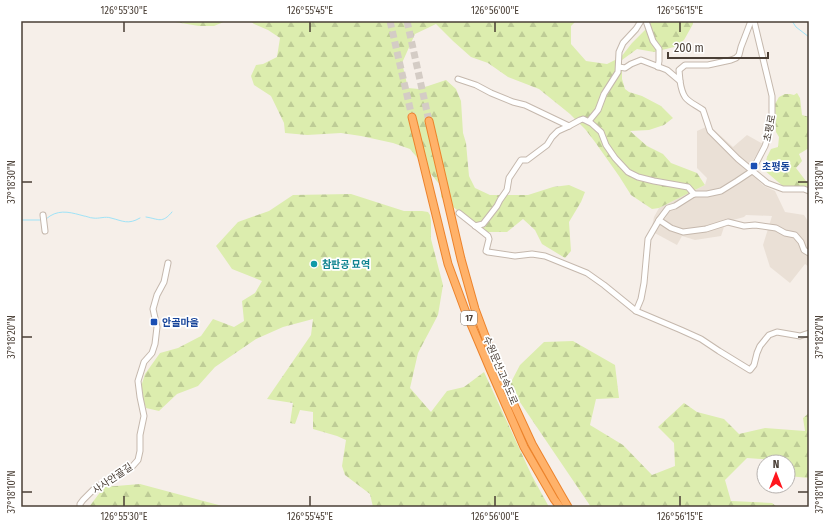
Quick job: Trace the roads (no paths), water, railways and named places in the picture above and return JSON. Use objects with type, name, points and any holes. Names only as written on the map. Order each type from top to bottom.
[{"type":"highway","name":"수원문산고속도로","points":[[412,117],[448,264],[465,310],[524,447],[560,507]]},
{"type":"highway","name":"수원문산고속도로","points":[[429,121],[461,259],[475,309],[497,368],[532,444],[568,507]]},
{"type":"street","points":[[588,122],[598,110],[604,94],[618,72],[619,52],[623,43],[641,21]]},
{"type":"street","points":[[646,21],[653,41],[659,49],[658,67]]},
{"type":"street","points":[[752,21],[739,55],[736,58],[708,65],[685,65],[680,70],[682,92],[687,100],[703,110],[710,131],[738,159],[767,183],[783,189],[804,189],[809,191]]},
{"type":"street","name":"초평로","points":[[752,21],[772,96],[772,122],[765,146],[752,171]]},
{"type":"street","points":[[618,67],[625,68],[641,60],[667,70],[680,81]]},
{"type":"street","points":[[458,79],[476,85],[513,102],[526,105],[569,126]]},
{"type":"street","points":[[475,226],[483,224],[497,206],[507,190],[509,178],[520,160],[527,160],[547,145],[558,131],[583,119],[601,132],[606,145],[615,158],[628,172],[649,180],[688,187],[694,194]]},
{"type":"street","points":[[636,311],[641,299],[644,283],[648,239],[668,208],[675,206],[694,194],[707,194],[721,191],[752,171]]},
{"type":"street","points":[[458,214],[488,236],[489,239],[486,250],[488,252],[515,256],[532,254],[545,256],[587,273],[636,311],[702,339],[750,370],[754,365],[760,346],[769,335],[777,332],[800,336],[809,333]]},
{"type":"street","points":[[43,215],[45,231]]},
{"type":"street","points":[[659,220],[671,228],[682,232],[706,229],[728,222],[744,226],[755,225],[776,228],[785,233],[795,235],[801,242],[804,250],[809,253]]},
{"type":"street","name":"사사안골길","points":[[80,507],[82,500],[96,487],[130,468],[138,460],[140,451],[140,435],[144,416],[138,381],[144,362],[152,353],[155,344],[157,327],[153,309],[157,295],[164,282],[168,263]]},
{"type":"waterway","points":[[792,21],[796,27],[809,37]]},
{"type":"waterway","points":[[46,219],[54,214],[63,212],[92,218],[109,217],[126,222],[140,218]]},
{"type":"waterway","points":[[146,217],[160,220],[166,218],[172,212]]},
{"type":"waterway","points":[[21,220],[42,220]]},
{"type":"tunnel","points":[[390,21],[412,117]]},
{"type":"tunnel","points":[[407,21],[429,121]]},
{"type":"place","name":"초평동","points":[[754,166]]},
{"type":"place","name":"참판공 묘역","points":[[314,264]]},
{"type":"place","name":"안골마을","points":[[154,322]]}]
